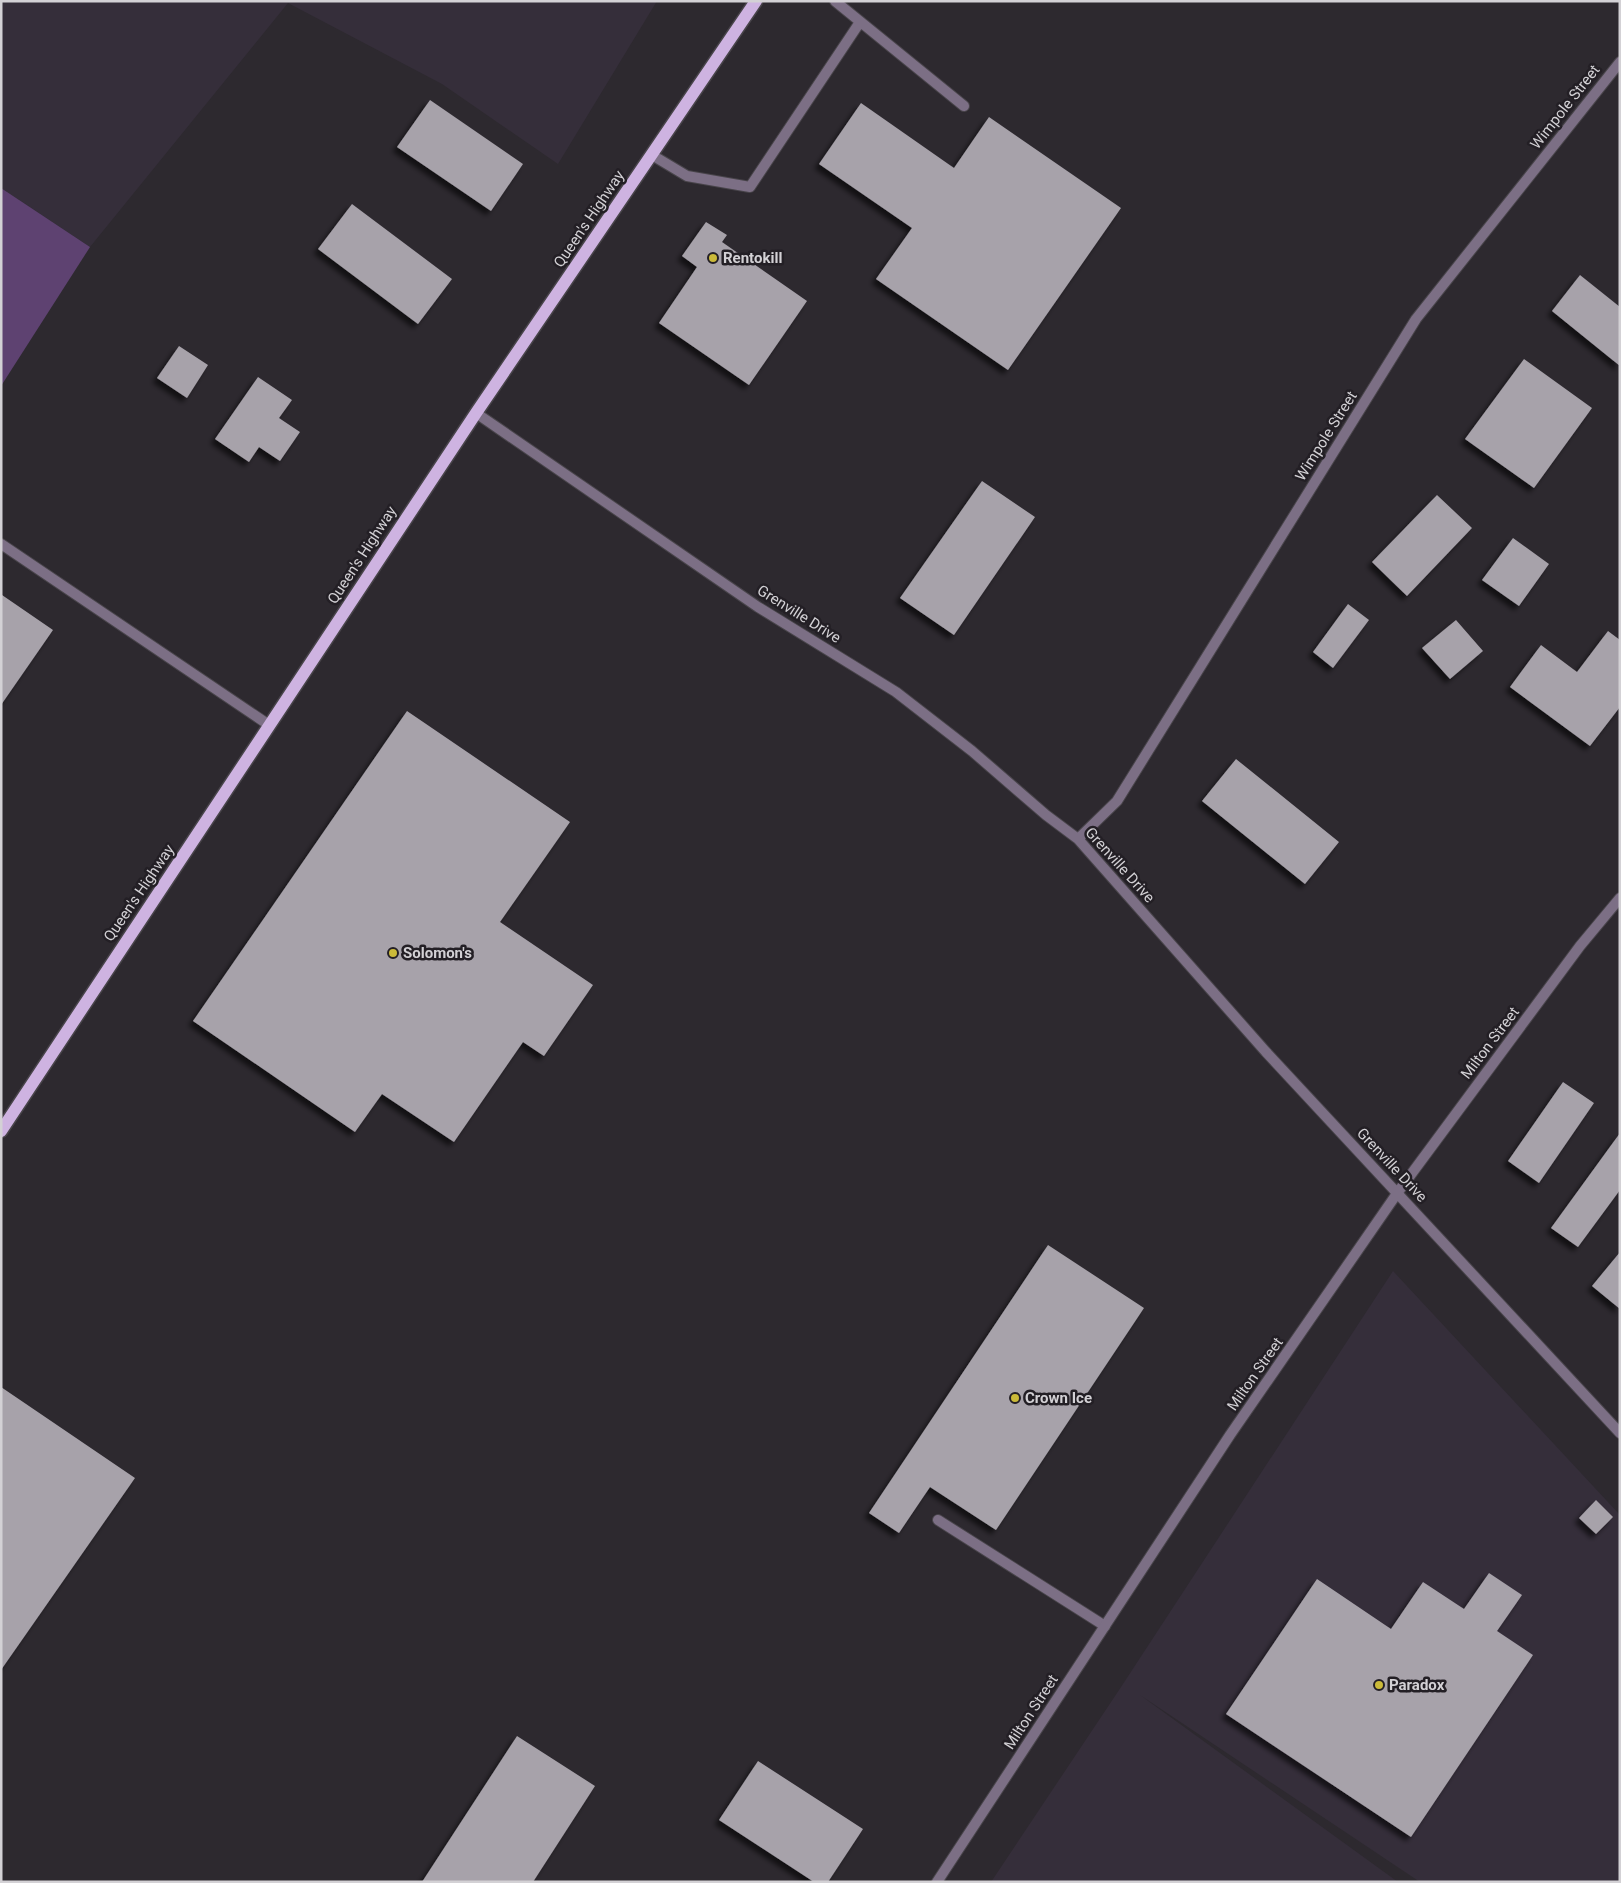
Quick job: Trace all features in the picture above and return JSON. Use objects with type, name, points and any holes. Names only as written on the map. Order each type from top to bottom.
[{"type":"main road","name":"Queen's Highway","points":[[1,1130],[476,413],[756,1]]},
{"type":"street","points":[[834,1],[964,106]]},
{"type":"street","points":[[652,155],[687,176],[750,187],[860,22]]},
{"type":"street","name":"Wimpole Street","points":[[1078,840],[1117,801],[1416,319],[1620,62]]},
{"type":"street","name":"Grenville Drive","points":[[476,413],[758,607],[896,692],[972,751],[1078,840],[1266,1052],[1620,1433]]},
{"type":"street","points":[[1,544],[269,725]]},
{"type":"street","name":"Milton Street","points":[[937,1882],[1230,1435],[1398,1192],[1580,946],[1620,898]]},
{"type":"street","points":[[938,1520],[1105,1626]]},
{"type":"shaded area","points":[[1,1],[657,1],[558,164],[442,84],[288,3],[90,247],[1,188]]},
{"type":"shaded area","points":[[1,188],[90,247],[1,386]]},
{"type":"shaded area","points":[[1393,1271],[1620,1515],[1620,1882],[1420,1882],[1140,1695],[1398,1882],[991,1882],[1123,1684]]},
{"type":"building","points":[[430,100],[523,164],[491,211],[397,147]]},
{"type":"building","points":[[861,103],[954,168],[989,117],[1121,208],[1008,370],[876,279],[912,228],[819,164]]},
{"type":"building","points":[[352,204],[452,279],[418,324],[318,249]]},
{"type":"building","points":[[706,222],[727,235],[722,242],[807,301],[749,385],[659,323],[697,267],[682,256]]},
{"type":"building","points":[[1580,275],[1620,307],[1620,366],[1552,311]]},
{"type":"building","points":[[179,346],[208,365],[187,398],[157,378]]},
{"type":"building","points":[[1524,359],[1592,408],[1534,488],[1465,439]]},
{"type":"building","points":[[258,377],[292,400],[279,418],[300,432],[280,461],[259,447],[249,462],[215,439]]},
{"type":"building","points":[[982,481],[1035,517],[954,635],[900,598]]},
{"type":"building","points":[[1437,495],[1472,528],[1407,596],[1372,562]]},
{"type":"building","points":[[1513,538],[1549,564],[1519,606],[1482,580]]},
{"type":"building","points":[[1,596],[53,630],[1,705]]},
{"type":"building","points":[[1348,604],[1369,620],[1333,668],[1313,652]]},
{"type":"building","points":[[1456,620],[1483,651],[1450,679],[1422,648]]},
{"type":"building","points":[[1608,631],[1620,640],[1620,707],[1590,746],[1510,687],[1541,645],[1577,672]]},
{"type":"building","name":"Solomon's","points":[[407,711],[570,822],[500,922],[593,985],[544,1056],[523,1042],[454,1142],[382,1094],[355,1132],[193,1021]]},
{"type":"building","points":[[1236,759],[1339,842],[1305,884],[1202,801]]},
{"type":"building","points":[[1563,1082],[1594,1103],[1539,1183],[1508,1161]]},
{"type":"building","points":[[1620,1133],[1620,1190],[1578,1247],[1551,1228]]},
{"type":"building","name":"Crown Ice","points":[[1048,1245],[1144,1308],[996,1530],[930,1487],[899,1533],[869,1513]]},
{"type":"building","points":[[1620,1252],[1620,1309],[1592,1286]]},
{"type":"building","points":[[1,1387],[135,1478],[1,1670]]},
{"type":"building","points":[[1596,1500],[1613,1517],[1596,1534],[1579,1518]]},
{"type":"building","name":"Paradox","points":[[1489,1573],[1522,1595],[1497,1631],[1533,1655],[1411,1837],[1226,1714],[1317,1579],[1391,1629],[1423,1582],[1464,1609]]},
{"type":"building","points":[[517,1736],[595,1786],[533,1882],[422,1882]]},
{"type":"building","points":[[758,1761],[863,1829],[828,1882],[814,1882],[719,1820]]},
{"type":"place","name":"Rentokill","points":[[713,258]]},
{"type":"place","name":"Solomon's","points":[[393,953]]},
{"type":"place","name":"Crown Ice","points":[[1015,1398]]},
{"type":"place","name":"Paradox","points":[[1379,1685]]}]
